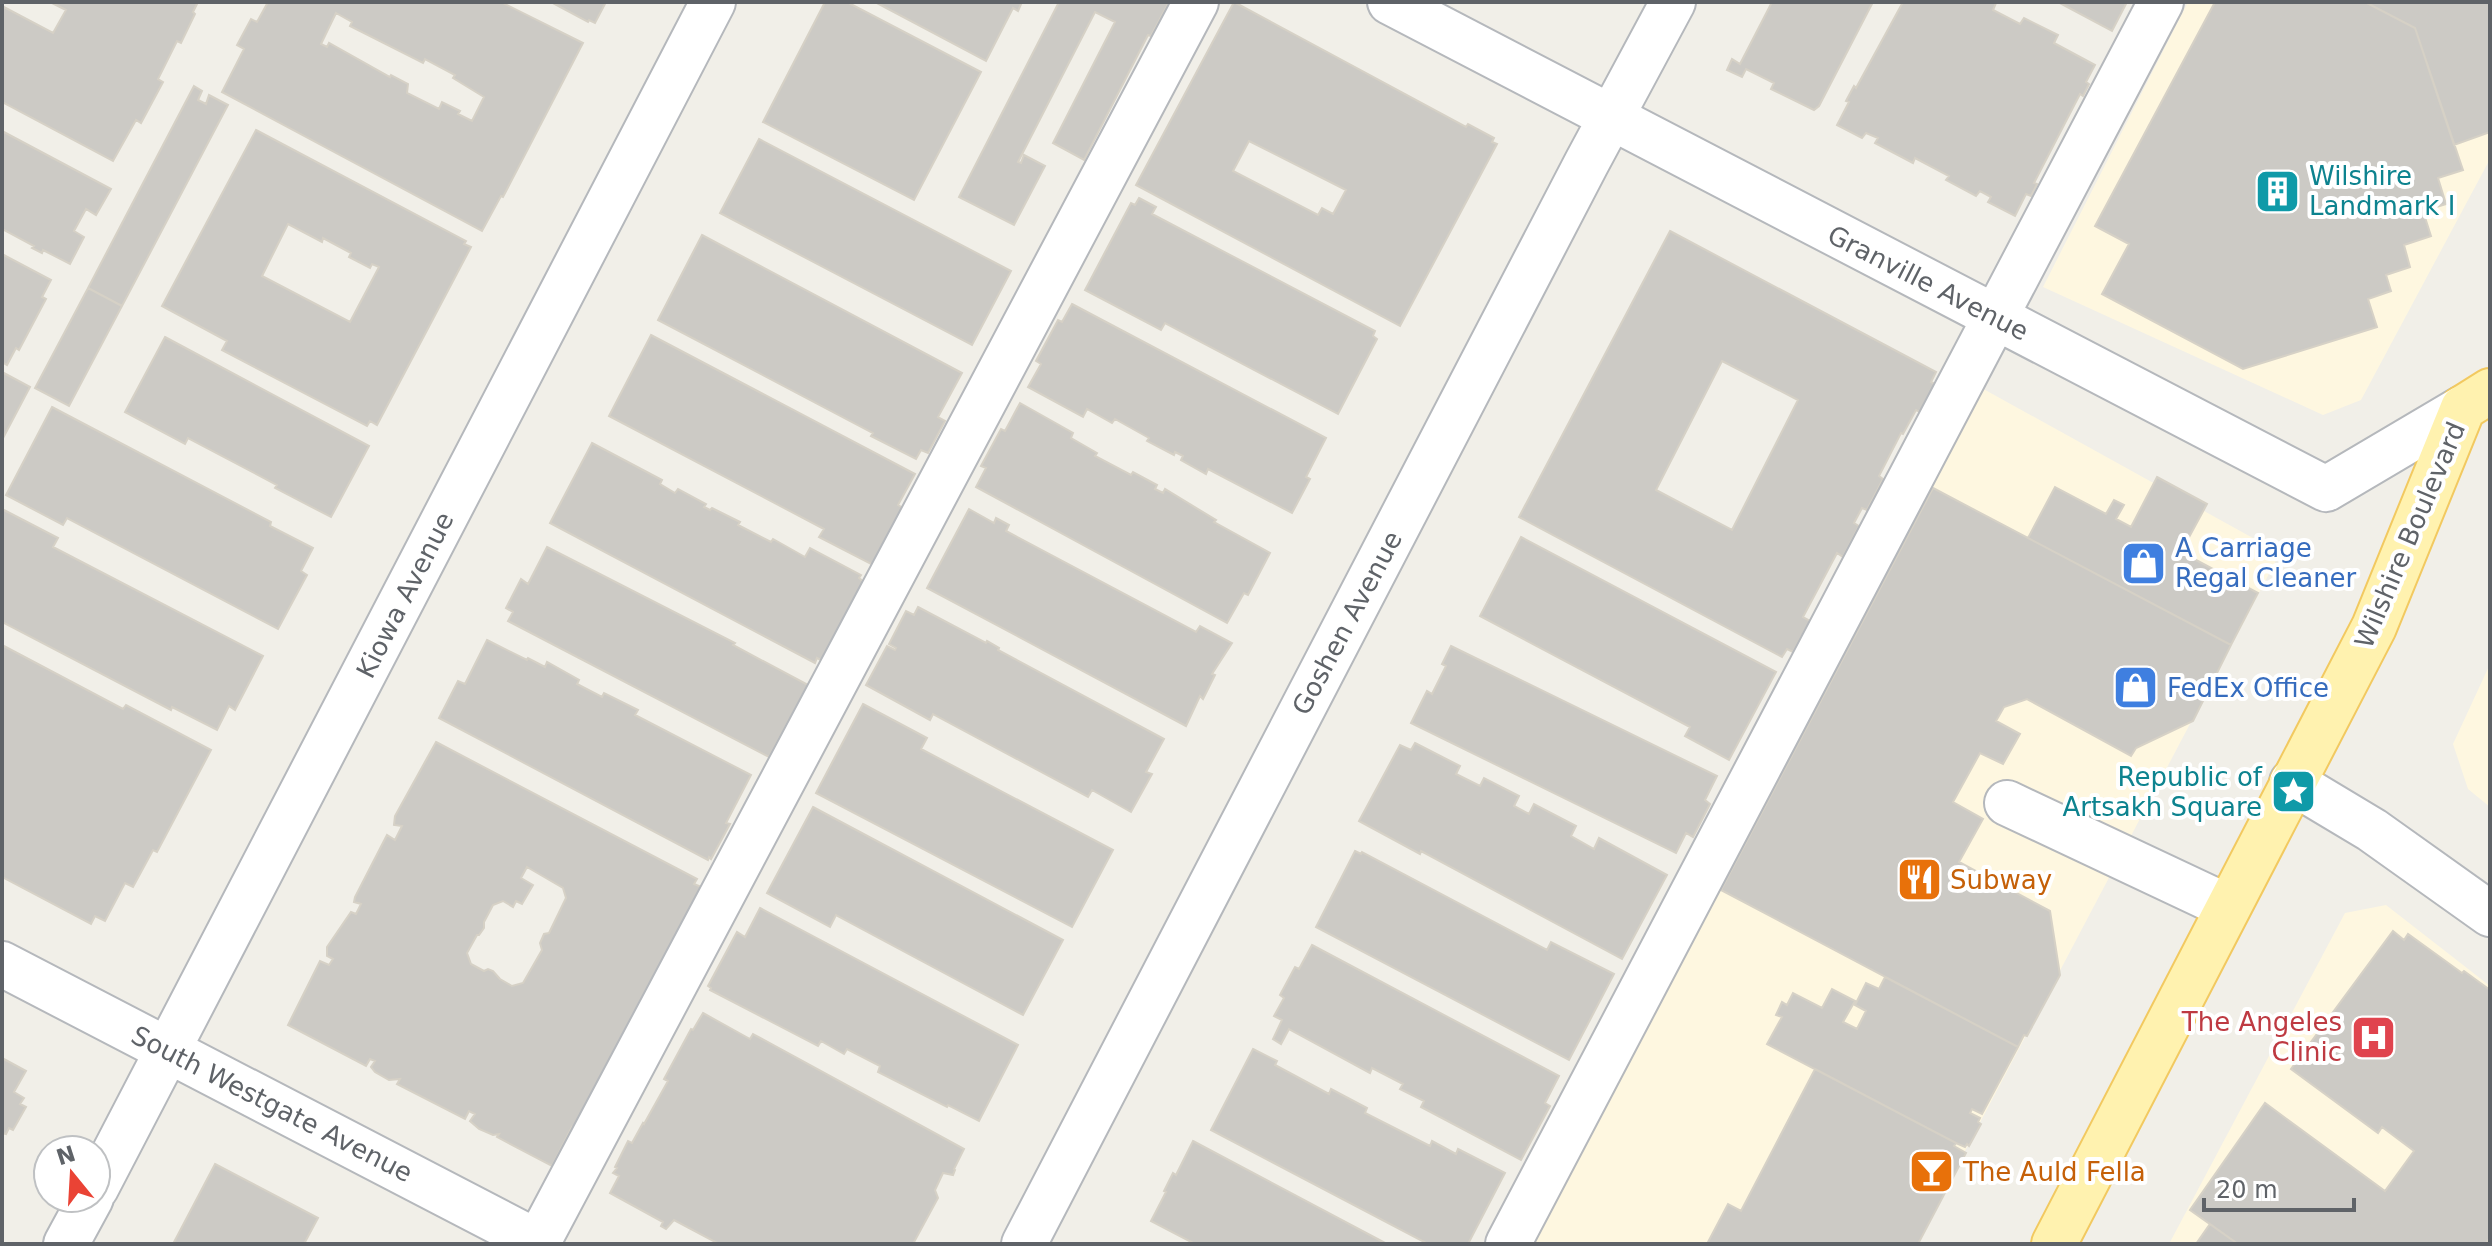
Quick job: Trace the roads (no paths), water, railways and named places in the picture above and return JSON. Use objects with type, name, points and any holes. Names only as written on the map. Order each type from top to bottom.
[{"type":"main road","name":"Wilshire Boulevard","points":[[2054,1244],[2374,627],[2476,400]]},
{"type":"street","name":"Kiowa Avenue","points":[[112,1158],[713,2]]},
{"type":"street","points":[[540,1243],[1196,2]]},
{"type":"street","name":"Granville Avenue","points":[[1390,2],[2326,489],[2476,400]]},
{"type":"street","name":"Goshen Avenue","points":[[1024,1244],[1673,2]]},
{"type":"street","points":[[1508,1244],[2161,2]]},
{"type":"street","points":[[2292,782],[2372,830],[2490,914]]},
{"type":"street","points":[[2007,803],[2228,907]]},
{"type":"street","name":"South Westgate Avenue","points":[[2,964],[540,1243]]},
{"type":"street","points":[[66,1244],[82,1214]]},
{"type":"place","name":"Wilshire Landmark I","points":[[2278,191]]},
{"type":"place","name":"A Carriage Regal Cleaner","points":[[2144,563]]},
{"type":"place","name":"FedEx Office","points":[[2136,688]]},
{"type":"place","name":"Republic of Artsakh Square","points":[[2293,792]]},
{"type":"place","name":"Subway","points":[[1919,880]]},
{"type":"place","name":"The Angeles Clinic","points":[[2373,1037]]},
{"type":"place","name":"The Auld Fella","points":[[1932,1172]]}]
